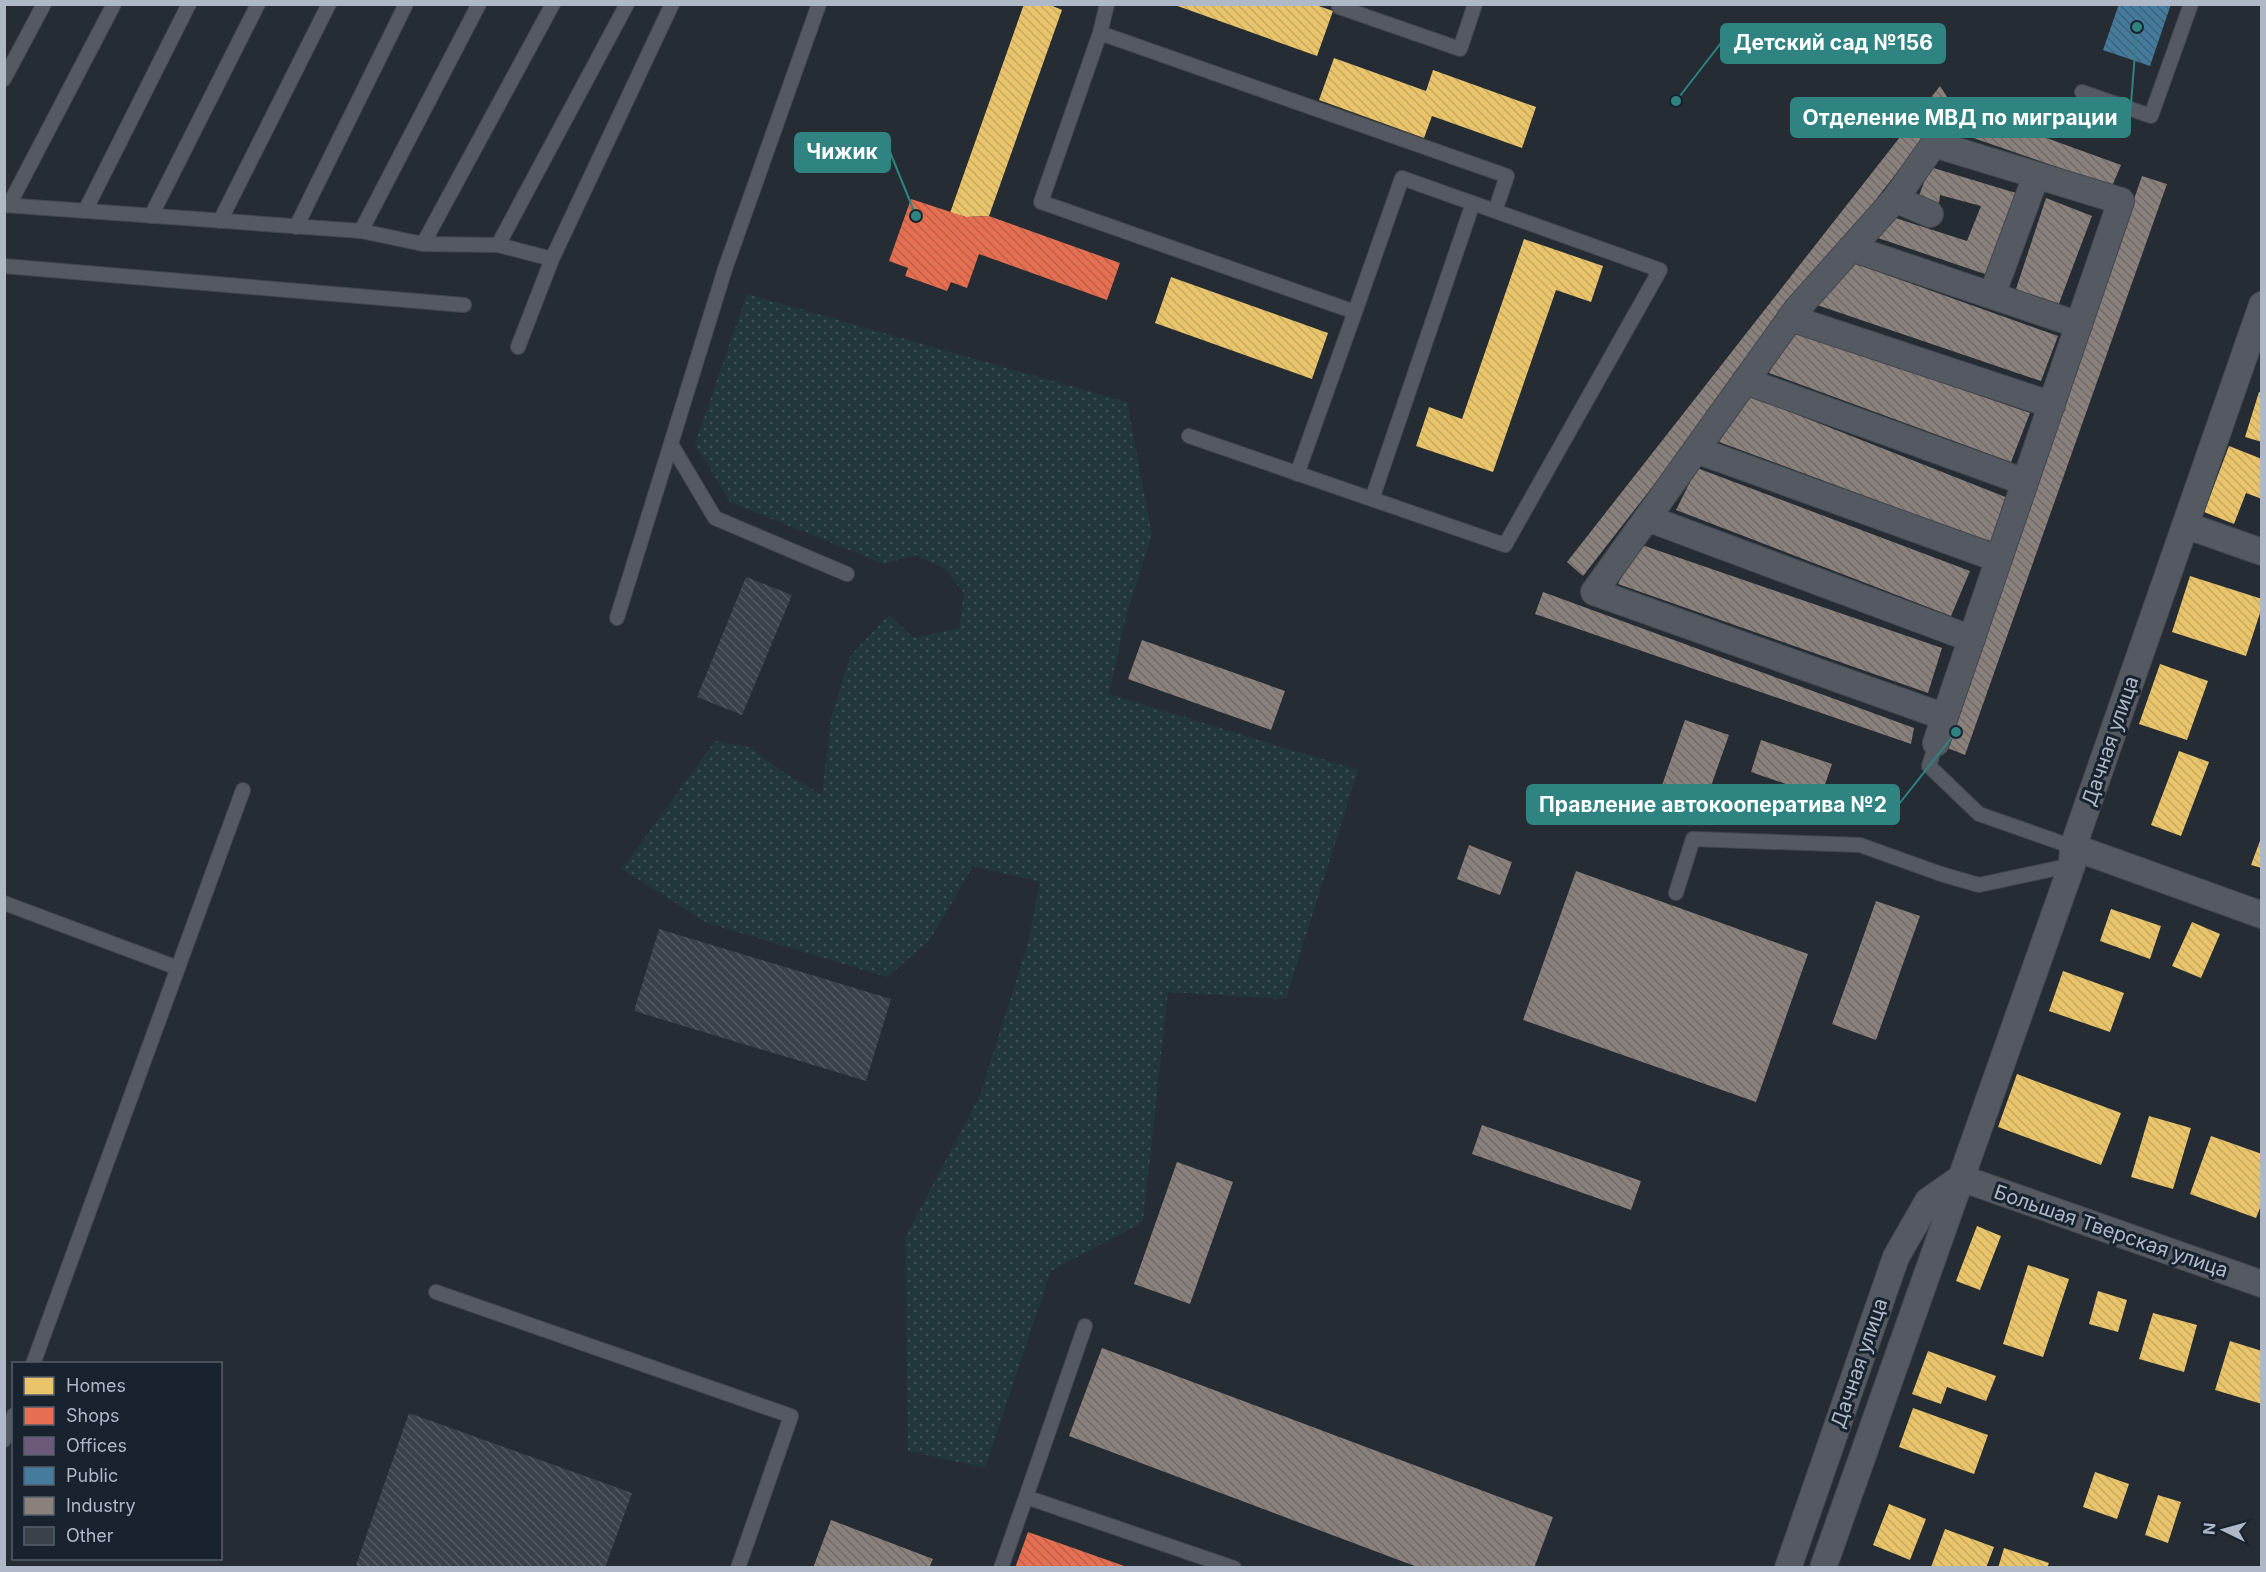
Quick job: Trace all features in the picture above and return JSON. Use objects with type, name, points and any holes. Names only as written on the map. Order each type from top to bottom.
[{"type":"street","points":[[1936,743],[1945,717],[1972,639],[2025,482],[2052,405],[2121,201],[1934,144],[1895,199],[1790,318],[1594,592],[1945,717]]},
{"type":"street","points":[[1992,295],[2036,176]]},
{"type":"street","points":[[1895,199],[1930,214]]},
{"type":"street","points":[[1851,248],[2079,325]]},
{"type":"street","name":"Дачная улица","points":[[1823,1568],[1961,1178],[2262,304]]},
{"type":"street","points":[[1790,318],[2052,405]]},
{"type":"street","points":[[1745,381],[2025,482]]},
{"type":"street","points":[[1696,450],[1999,559]]},
{"type":"street","points":[[1647,518],[1972,639]]},
{"type":"street","points":[[2185,525],[2262,552]]},
{"type":"street","points":[[2072,856],[2262,915]]},
{"type":"street","name":"Дачная улица","points":[[1796,1565],[1896,1257],[1928,1201],[1961,1178]]},
{"type":"street","name":"Большая Тверская улица","points":[[1961,1178],[2262,1284]]},
{"type":"lane","points":[[4,79],[44,4]]},
{"type":"lane","points":[[114,4],[7,205],[361,231],[423,244],[498,245],[552,259]]},
{"type":"lane","points":[[85,211],[189,4]]},
{"type":"lane","points":[[151,216],[258,4]]},
{"type":"lane","points":[[220,221],[329,4]]},
{"type":"lane","points":[[296,226],[406,4]]},
{"type":"lane","points":[[361,231],[479,4]]},
{"type":"lane","points":[[423,244],[553,4]]},
{"type":"lane","points":[[498,245],[627,4]]},
{"type":"lane","points":[[518,347],[552,259],[672,4]]},
{"type":"lane","points":[[617,618],[725,268],[819,4]]},
{"type":"lane","points":[[1107,4],[1100,33],[1041,202],[1355,312]]},
{"type":"lane","points":[[1340,4],[1339,7],[1460,49],[1475,4]]},
{"type":"lane","points":[[2082,92],[2151,116],[2191,4]]},
{"type":"lane","points":[[1100,33],[1507,176],[1495,211]]},
{"type":"lane","points":[[1189,436],[1297,474],[1505,545],[1660,270],[1402,178],[1297,474]]},
{"type":"lane","points":[[1372,499],[1473,203]]},
{"type":"lane","points":[[4,266],[464,305]]},
{"type":"lane","points":[[671,444],[715,518],[847,574]]},
{"type":"lane","points":[[1936,743],[1929,766],[1979,814],[2072,856]]},
{"type":"lane","points":[[34,1362],[243,790]]},
{"type":"lane","points":[[1676,893],[1693,839],[1860,845],[1979,885],[2072,856]]},
{"type":"lane","points":[[4,903],[178,968]]},
{"type":"lane","points":[[436,1292],[791,1416],[738,1568]]},
{"type":"lane","points":[[1001,1568],[1085,1326]]},
{"type":"lane","points":[[4,1440],[12,1420]]},
{"type":"lane","points":[[1026,1497],[1234,1568]]},
{"type":"green space","points":[[747,294],[1127,402],[1152,535],[1126,616],[1109,694],[1358,770],[1286,999],[1168,992],[1143,1222],[1051,1271],[985,1468],[908,1451],[905,1238],[980,1095],[1028,943],[1040,882],[973,866],[930,940],[887,977],[707,923],[622,869],[715,741],[749,747],[785,773],[822,795],[831,718],[850,656],[889,615],[914,638],[959,628],[964,593],[944,568],[915,555],[884,564],[730,502],[695,444]]},
{"type":"building: Homes","points":[[1024,4],[1048,4],[1062,10],[989,216],[966,217],[950,213]]},
{"type":"building: Homes","points":[[1172,4],[1313,4],[1333,11],[1317,56]]},
{"type":"building: Homes","points":[[1334,58],[1426,91],[1433,70],[1536,107],[1522,148],[1432,116],[1424,138],[1319,100]]},
{"type":"building: Homes","points":[[1524,239],[1603,266],[1591,302],[1556,290],[1493,472],[1416,446],[1429,407],[1462,419]]},
{"type":"building: Homes","points":[[1171,277],[1328,333],[1312,379],[1155,323]]},
{"type":"building: Homes","points":[[2259,392],[2262,393],[2262,442],[2245,437]]},
{"type":"building: Homes","points":[[2229,446],[2262,459],[2262,499],[2246,493],[2234,524],[2204,512]]},
{"type":"building: Homes","points":[[2190,576],[2262,599],[2262,607],[2246,656],[2172,632]]},
{"type":"building: Homes","points":[[2160,664],[2208,681],[2187,740],[2139,724]]},
{"type":"building: Homes","points":[[2179,751],[2209,762],[2181,836],[2151,825]]},
{"type":"building: Homes","points":[[2262,838],[2262,868],[2251,865]]},
{"type":"building: Homes","points":[[2111,909],[2161,926],[2150,959],[2100,941]]},
{"type":"building: Homes","points":[[2192,922],[2220,934],[2201,978],[2172,966]]},
{"type":"building: Homes","points":[[2063,971],[2124,993],[2110,1032],[2049,1011]]},
{"type":"building: Homes","points":[[2017,1074],[2121,1113],[2101,1165],[1998,1127]]},
{"type":"building: Homes","points":[[2149,1116],[2191,1128],[2173,1189],[2131,1177]]},
{"type":"building: Homes","points":[[2211,1136],[2262,1154],[2262,1203],[2256,1218],[2190,1194]]},
{"type":"building: Homes","points":[[1977,1226],[2001,1236],[1980,1290],[1956,1281]]},
{"type":"building: Homes","points":[[2028,1265],[2069,1279],[2043,1357],[2003,1344]]},
{"type":"building: Homes","points":[[2098,1291],[2127,1300],[2118,1332],[2089,1324]]},
{"type":"building: Homes","points":[[2153,1313],[2197,1325],[2184,1372],[2139,1359]]},
{"type":"building: Homes","points":[[2230,1341],[2262,1351],[2262,1404],[2215,1390]]},
{"type":"building: Homes","points":[[1928,1351],[1996,1376],[1986,1401],[1947,1387],[1941,1404],[1912,1394]]},
{"type":"building: Homes","points":[[1913,1408],[1988,1435],[1974,1474],[1899,1447]]},
{"type":"building: Homes","points":[[2095,1472],[2129,1484],[2117,1519],[2083,1507]]},
{"type":"building: Homes","points":[[2158,1495],[2181,1502],[2168,1543],[2145,1535]]},
{"type":"building: Homes","points":[[1889,1504],[1926,1519],[1910,1560],[1873,1545]]},
{"type":"building: Homes","points":[[1945,1529],[1994,1547],[1986,1568],[1931,1567]]},
{"type":"building: Homes","points":[[2004,1548],[2049,1563],[2047,1568],[1998,1568]]},
{"type":"building: Shops","points":[[911,199],[966,217],[989,216],[1120,263],[1107,300],[979,254],[967,288],[951,282],[947,291],[905,276],[908,268],[889,261]]},
{"type":"building: Shops","points":[[1028,1532],[1127,1567],[1127,1568],[1015,1568]]},
{"type":"building: Offices","points":[[1955,723],[1965,726],[1959,741],[1948,737]]},
{"type":"building: Public","points":[[2119,4],[2171,4],[2150,66],[2103,50]]},
{"type":"building: Industry","points":[[1940,86],[1951,103],[1583,576],[1567,562]]},
{"type":"building: Industry","points":[[1966,109],[2121,165],[2112,186],[1956,132]]},
{"type":"building: Industry","points":[[1930,167],[2016,193],[1985,274],[1875,237],[1886,215],[1967,241],[1981,206],[1940,195],[1939,203],[1918,198]]},
{"type":"building: Industry","points":[[2142,176],[2167,184],[1965,755],[1945,747]]},
{"type":"building: Industry","points":[[2046,198],[2092,216],[2058,306],[2016,289]]},
{"type":"building: Industry","points":[[1848,261],[2058,336],[2041,381],[1814,304]]},
{"type":"building: Industry","points":[[1790,330],[2030,413],[2011,462],[1769,373]]},
{"type":"building: Industry","points":[[1748,395],[2013,500],[1997,545],[1719,442]]},
{"type":"building: Industry","points":[[1697,468],[1970,571],[1951,616],[1676,510]]},
{"type":"building: Industry","points":[[1639,544],[1942,648],[1928,693],[1618,584]]},
{"type":"building: Industry","points":[[1543,592],[1914,728],[1911,744],[1535,614]]},
{"type":"building: Industry","points":[[1142,640],[1285,691],[1271,730],[1128,679]]},
{"type":"building: Industry","points":[[1685,720],[1729,735],[1699,820],[1655,805]]},
{"type":"building: Industry","points":[[1761,740],[1832,764],[1821,796],[1751,772]]},
{"type":"building: Industry","points":[[1469,845],[1512,862],[1500,895],[1457,879]]},
{"type":"building: Industry","points":[[1576,871],[1808,954],[1756,1102],[1523,1020]]},
{"type":"building: Industry","points":[[1876,901],[1920,916],[1876,1040],[1832,1024]]},
{"type":"building: Industry","points":[[1482,1125],[1641,1181],[1631,1210],[1472,1154]]},
{"type":"building: Industry","points":[[1177,1162],[1233,1182],[1190,1304],[1134,1284]]},
{"type":"building: Industry","points":[[1102,1348],[1553,1517],[1534,1568],[1420,1568],[1069,1436]]},
{"type":"building: Industry","points":[[831,1520],[933,1559],[929,1568],[813,1568]]},
{"type":"building: Other","points":[[746,577],[792,595],[742,715],[697,697]]},
{"type":"building: Other","points":[[659,929],[891,999],[866,1081],[634,1011]]},
{"type":"building: Other","points":[[409,1413],[632,1493],[605,1568],[355,1568]]},
{"type":"place","name":"Отделение МВД по миграции","points":[[2137,27]]},
{"type":"place","name":"Детский сад №156","points":[[1676,101]]},
{"type":"place","name":"Чижик","points":[[916,216]]},
{"type":"place","name":"Правление автокооператива №2","points":[[1956,732]]}]
